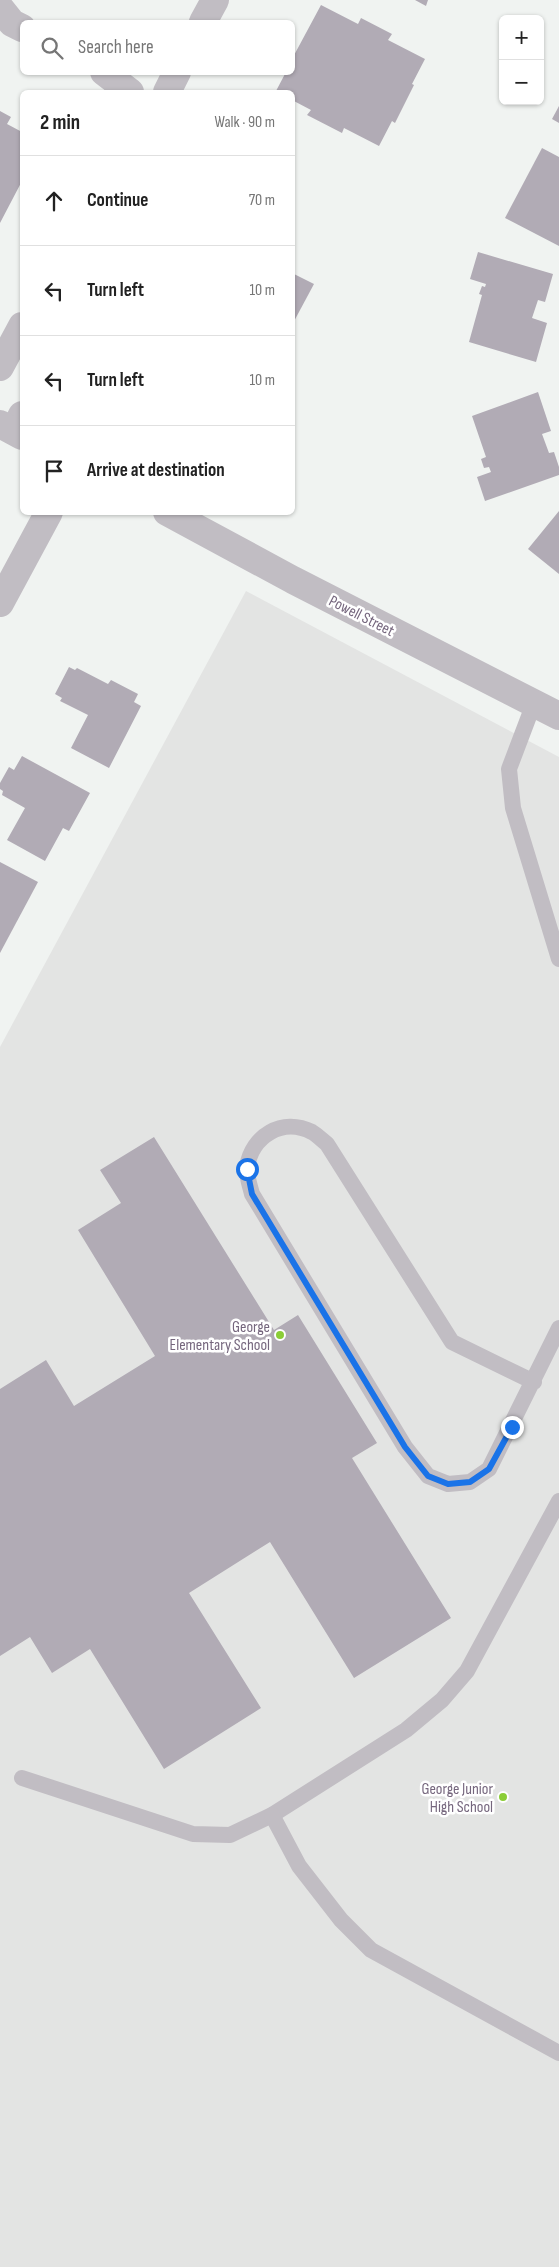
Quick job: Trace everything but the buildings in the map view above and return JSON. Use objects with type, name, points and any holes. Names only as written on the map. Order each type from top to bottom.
[{"type":"street","points":[[204,20],[215,0]]},
{"type":"street","points":[[0,8],[12,22],[20,27]]},
{"type":"street","points":[[108,75],[127,90]]},
{"type":"street","points":[[168,90],[176,75]]},
{"type":"street","points":[[0,367],[20,330]]},
{"type":"street","points":[[0,603],[47,515]]},
{"type":"street","name":"Powell Street","points":[[173,515],[293,580],[559,716]]},
{"type":"lane","points":[[534,703],[509,769],[513,808],[559,959]]},
{"type":"lane","points":[[534,1382],[452,1342],[327,1144],[311,1132],[292,1127],[274,1129],[261,1137],[251,1154],[247,1169],[252,1194],[405,1447],[428,1476],[448,1484],[470,1482],[489,1469],[534,1382],[559,1328]]},
{"type":"lane","points":[[22,1778],[193,1834],[230,1835],[272,1815],[406,1730],[442,1700],[467,1671],[559,1501]]},
{"type":"lane","points":[[272,1815],[299,1866],[341,1920],[371,1950],[424,1981],[559,2053]]},
{"type":"shaded area","name":"George Elementary School","points":[[246,591],[559,757],[559,2267],[0,2267],[0,1047]]},
{"type":"place","name":"George Elementary School","points":[[280,1335]]},
{"type":"place","name":"George Junior High School","points":[[503,1797]]},
{"type":"route","points":[[247,1169],[252,1194],[405,1447],[428,1476],[448,1484],[470,1482],[489,1469],[512,1427]]}]
